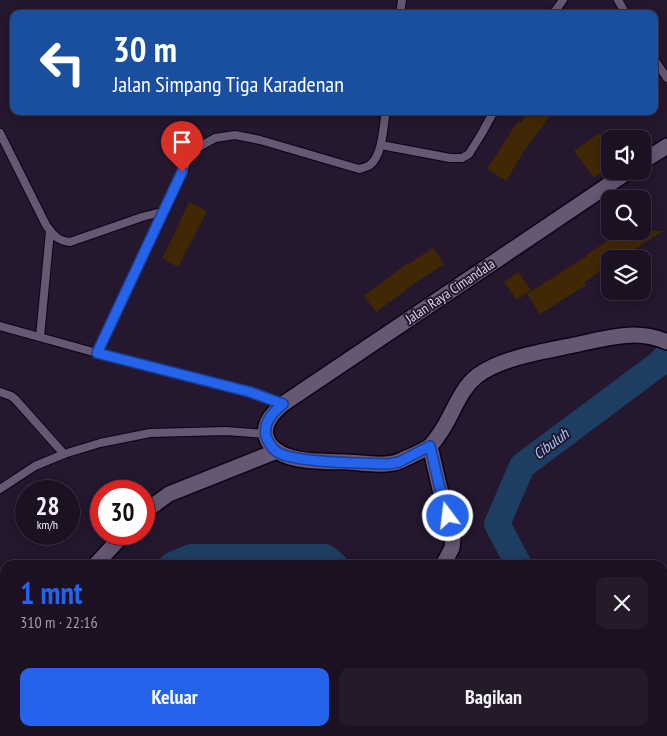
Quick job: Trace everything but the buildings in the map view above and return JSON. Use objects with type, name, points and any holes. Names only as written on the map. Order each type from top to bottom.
[{"type":"street","points":[[651,156],[667,146]]},
{"type":"street","name":"Jalan Raya Cimandala","points":[[278,408],[616,180]]},
{"type":"street","points":[[278,408],[267,425],[266,434],[268,441],[277,452],[311,460],[388,464],[399,462],[430,446],[442,430],[469,383],[487,369],[517,357],[612,337],[636,335],[665,341]]},
{"type":"street","points":[[430,446],[453,538],[452,548],[446,560]]},
{"type":"street","points":[[155,504],[169,494],[277,452]]},
{"type":"street","points":[[100,560],[114,545]]},
{"type":"lane","points":[[658,65],[667,78]]},
{"type":"lane","points":[[97,353],[179,182],[186,163],[197,148],[215,138],[235,136],[260,140],[359,169],[368,166],[375,160],[381,145],[385,115]]},
{"type":"lane","points":[[381,145],[450,158],[462,158],[469,154],[492,115]]},
{"type":"lane","points":[[0,133],[46,225],[54,236],[63,241],[70,242],[164,210]]},
{"type":"lane","points":[[40,337],[50,231]]},
{"type":"lane","points":[[0,326],[250,392],[278,408]]},
{"type":"lane","points":[[0,392],[15,399],[64,454]]},
{"type":"lane","points":[[0,489],[35,466],[100,442],[150,433],[226,431],[266,434]]},
{"type":"waterway","name":"Cibuluh","points":[[516,560],[497,524],[522,466],[660,363],[667,355]]},
{"type":"waterway","name":"Cibuluh","points":[[184,560],[191,557],[325,557],[329,560]]},
{"type":"route","points":[[182,172],[179,182],[97,353],[250,392],[283,404],[272,412],[266,434],[268,441],[277,452],[288,456],[311,460],[388,464],[399,462],[430,446],[448,516]]}]
